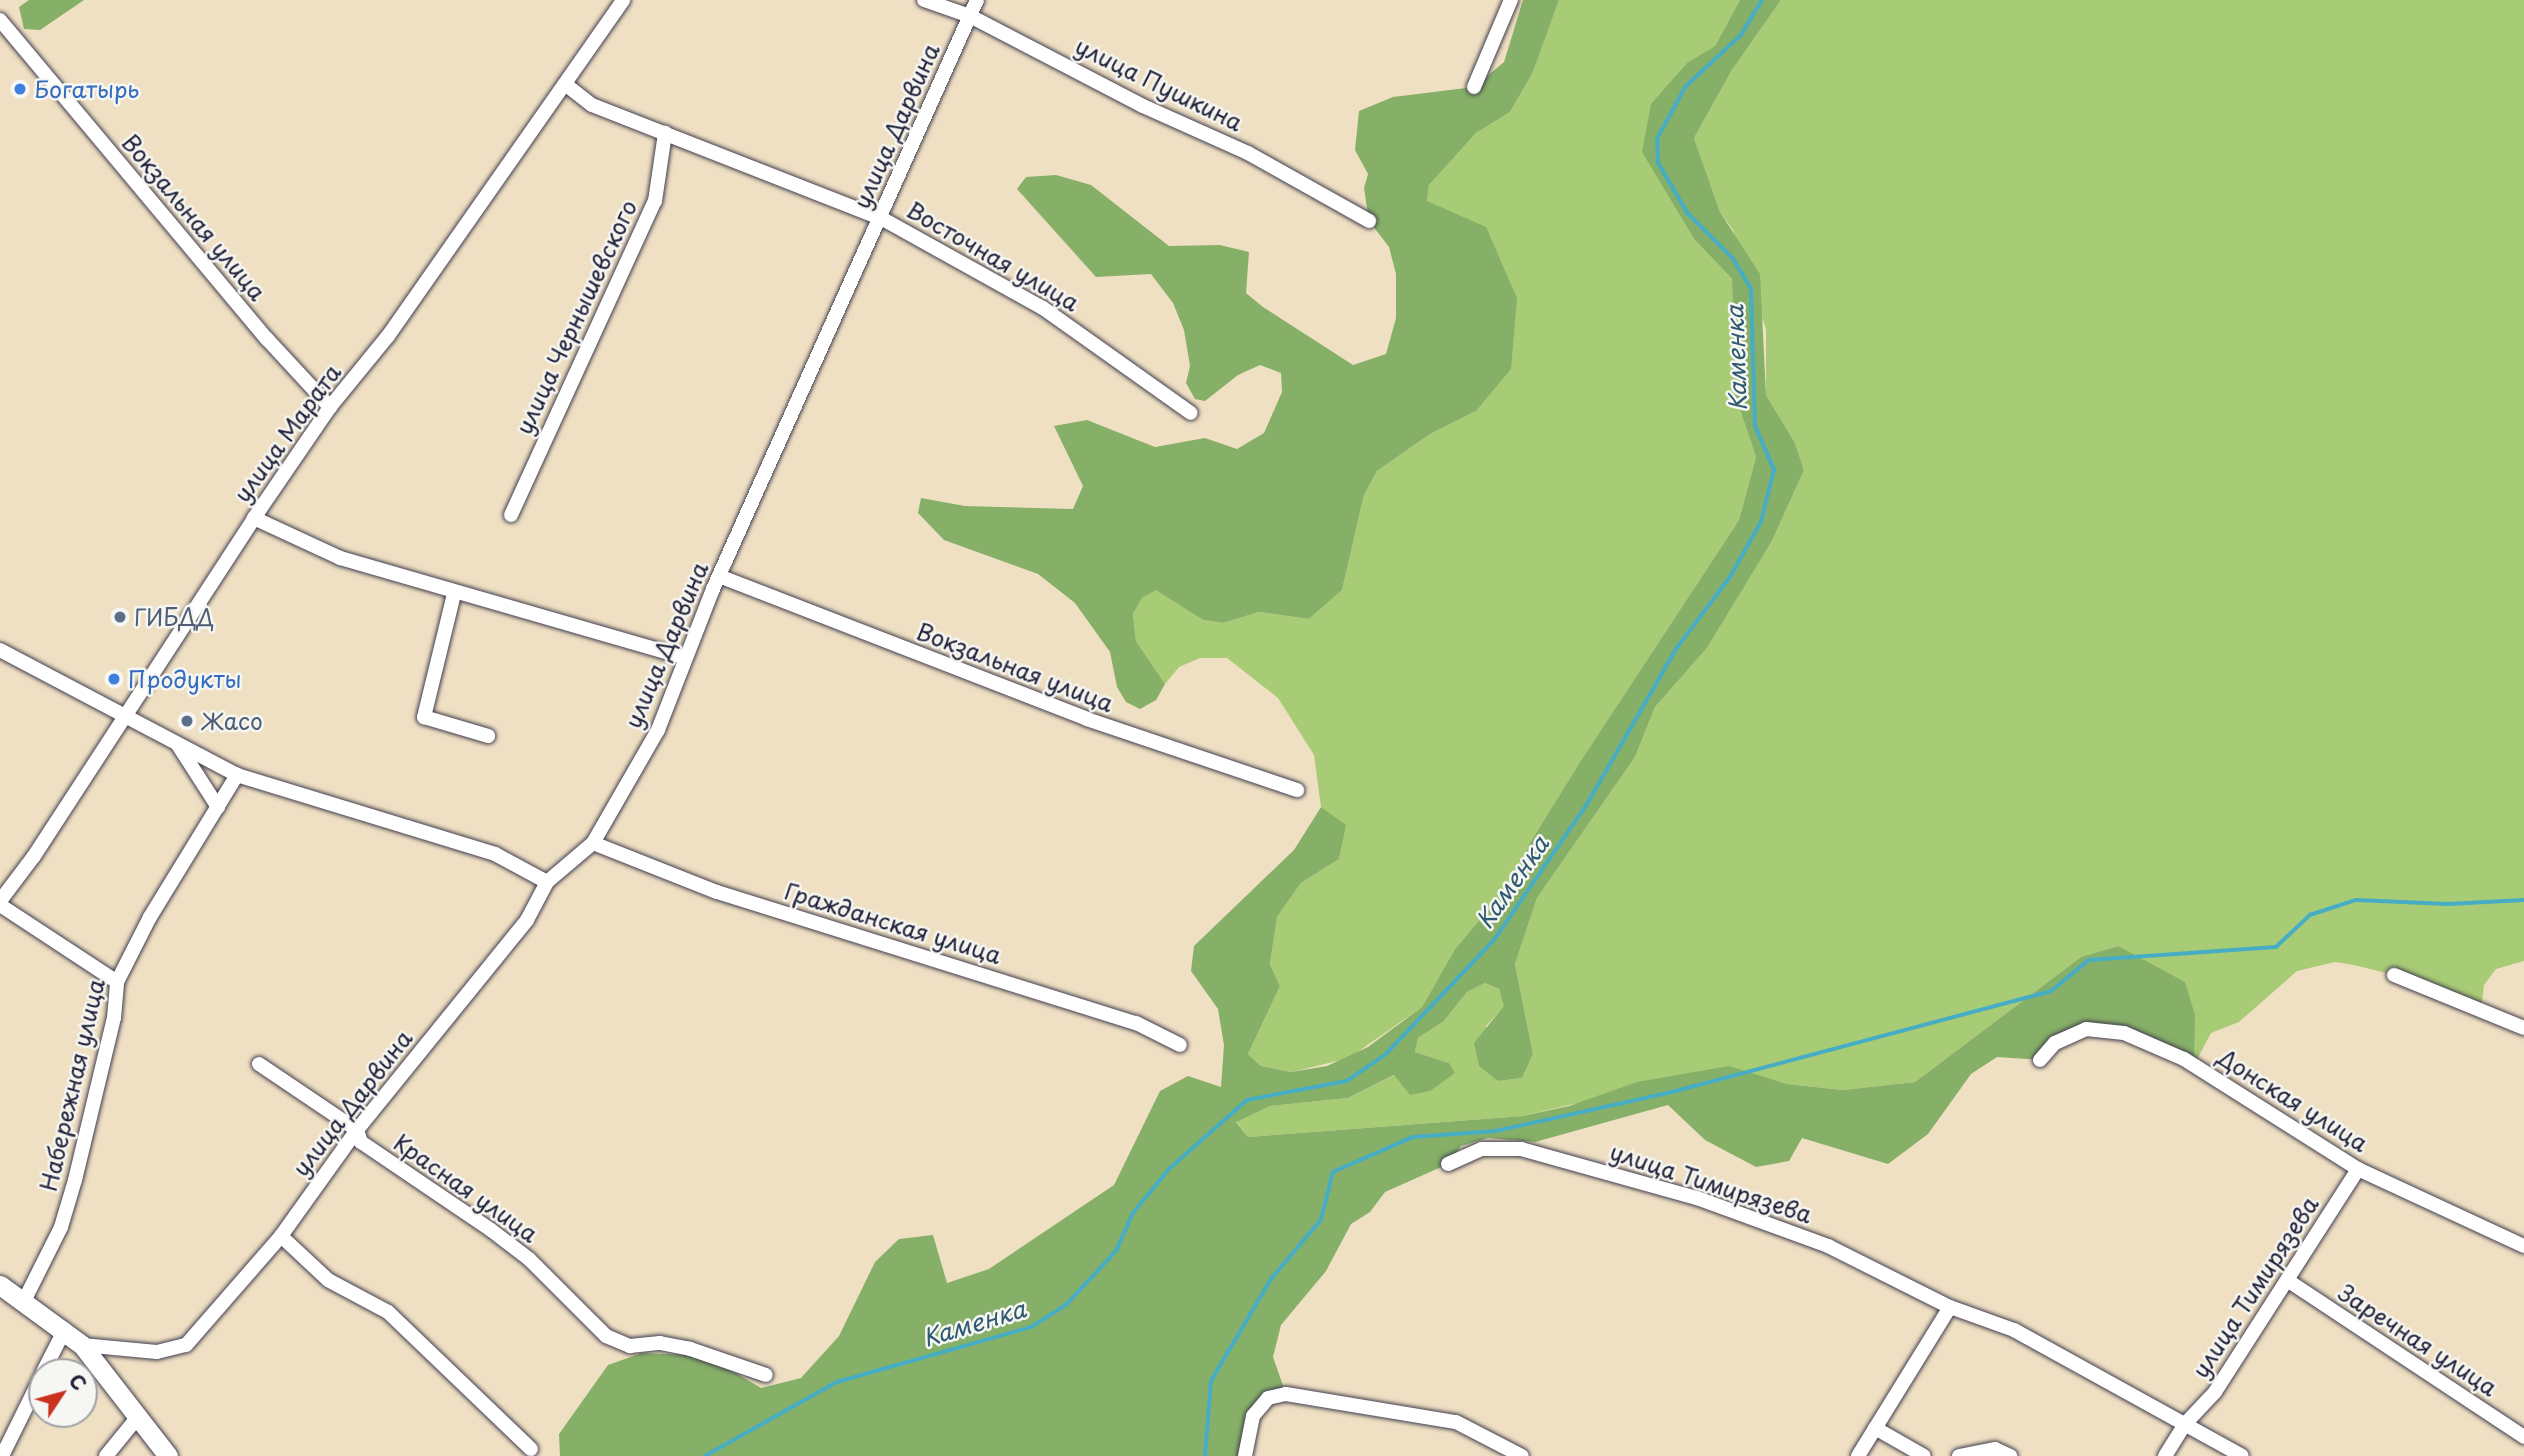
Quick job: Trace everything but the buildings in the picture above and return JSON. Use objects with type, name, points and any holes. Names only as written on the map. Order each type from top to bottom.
[{"type":"street","name":"улица Пушкина","points":[[924,0],[970,16],[1143,106],[1248,153],[1369,220]]},
{"type":"street","name":"улица Дарвина","points":[[82,1345],[157,1352],[186,1345],[281,1236],[357,1130],[527,920],[547,882],[593,843],[658,730],[684,657],[719,576],[977,0]]},
{"type":"street","points":[[1474,88],[1511,0]]},
{"type":"street","name":"улица Марата","points":[[0,903],[34,856],[124,715],[330,407],[387,336],[565,84],[617,2]]},
{"type":"street","name":"Вокзальная улица","points":[[0,20],[267,339],[330,407]]},
{"type":"street","name":"Восточная улица","points":[[565,84],[592,105],[881,218],[1043,308],[1191,413]]},
{"type":"street","name":"улица Чернышевского","points":[[511,516],[655,201],[665,133]]},
{"type":"street","points":[[254,518],[340,558],[454,594],[684,657]]},
{"type":"street","name":"Вокзальная улица","points":[[719,576],[1087,719],[1297,790]]},
{"type":"street","points":[[454,594],[424,717],[488,736]]},
{"type":"street","points":[[0,650],[237,775],[495,854],[547,882]]},
{"type":"street","points":[[178,745],[218,807]]},
{"type":"street","name":"Набережная улица","points":[[24,1301],[61,1227],[75,1180],[114,1018],[117,982],[150,917],[237,775]]},
{"type":"street","name":"Гражданская улица","points":[[593,843],[717,892],[1136,1023],[1180,1045]]},
{"type":"street","points":[[0,903],[117,982]]},
{"type":"street","points":[[2394,975],[2524,1028]]},
{"type":"street","name":"Донская улица","points":[[2040,1060],[2055,1043],[2086,1029],[2124,1033],[2184,1059],[2358,1169],[2524,1246]]},
{"type":"street","name":"Красная улица","points":[[259,1064],[357,1130],[361,1142],[435,1188],[529,1259],[606,1336],[630,1346],[660,1343],[690,1349],[766,1375]]},
{"type":"street","name":"улица Тимирязева","points":[[1448,1164],[1482,1149],[1521,1149],[1697,1198],[1828,1245],[1950,1307],[2014,1330],[2242,1456]]},
{"type":"street","name":"улица Тимирязева","points":[[2184,1425],[2214,1392],[2358,1169]]},
{"type":"street","points":[[281,1236],[328,1280],[388,1312],[531,1450]]},
{"type":"street","name":"Заречная улица","points":[[2287,1280],[2524,1437]]},
{"type":"street","points":[[0,1285],[65,1329],[82,1345],[168,1456]]},
{"type":"street","points":[[1858,1456],[1950,1307]]},
{"type":"street","points":[[50,1358],[65,1329]]},
{"type":"street","points":[[1245,1456],[1253,1416],[1268,1398],[1286,1394],[1456,1422],[1521,1456]]},
{"type":"street","points":[[2,1456],[28,1403]]},
{"type":"street","points":[[106,1456],[137,1418]]},
{"type":"street","points":[[2165,1456],[2184,1425]]},
{"type":"street","points":[[1875,1428],[1924,1456]]},
{"type":"street","points":[[1959,1456],[1995,1449],[2010,1456]]},
{"type":"green space","points":[[29,0],[84,0],[40,30],[24,29],[19,7]]},
{"type":"green space","points":[[1523,0],[1559,0],[1533,72],[1510,112],[1476,133],[1429,185],[1427,201],[1486,227],[1517,298],[1511,369],[1476,411],[1430,434],[1377,471],[1364,495],[1342,590],[1309,619],[1259,612],[1223,623],[1203,620],[1156,590],[1142,598],[1133,614],[1136,641],[1165,684],[1156,700],[1140,709],[1126,702],[1117,687],[1110,652],[1075,603],[1038,574],[944,540],[918,513],[921,498],[965,506],[1073,509],[1083,486],[1054,426],[1087,420],[1155,447],[1205,438],[1237,449],[1264,433],[1282,392],[1281,373],[1260,365],[1238,375],[1205,401],[1195,399],[1186,383],[1190,366],[1184,330],[1173,303],[1151,274],[1096,277],[1017,189],[1026,177],[1056,175],[1091,185],[1169,246],[1220,245],[1249,252],[1246,293],[1263,307],[1353,365],[1386,354],[1396,318],[1396,274],[1389,247],[1369,221],[1364,188],[1368,174],[1355,150],[1359,111],[1393,97],[1474,87],[1504,62]]},
{"type":"green space","points":[[1559,0],[1740,0],[1715,46],[1688,62],[1642,151],[1694,239],[1732,279],[1735,395],[1756,457],[1739,520],[1580,762],[1531,841],[1515,880],[1455,949],[1422,1007],[1349,1058],[1292,1072],[1261,1066],[1248,1054],[1280,986],[1270,964],[1277,917],[1301,883],[1339,859],[1345,825],[1321,807],[1314,755],[1278,698],[1227,658],[1200,658],[1179,667],[1165,684],[1136,641],[1133,614],[1142,598],[1156,589],[1203,620],[1223,623],[1259,612],[1309,619],[1342,590],[1364,495],[1377,471],[1430,434],[1476,411],[1427,201],[1429,185],[1476,133],[1510,112],[1533,72]]},
{"type":"green space","points":[[1740,0],[1781,0],[1732,70],[1694,138],[1720,212],[1760,274],[1766,395],[1795,443],[1804,470],[1772,541],[1707,648],[1655,707],[1635,757],[1537,898],[1515,964],[1533,1054],[1522,1078],[1498,1081],[1479,1066],[1474,1043],[1504,1006],[1499,989],[1485,983],[1467,992],[1444,1021],[1418,1038],[1415,1052],[1449,1063],[1455,1073],[1430,1091],[1410,1095],[1394,1075],[1348,1098],[1270,1106],[1236,1122],[1248,1137],[1523,1116],[1569,1106],[1637,1082],[1729,1066],[1787,1084],[1843,1090],[1915,1082],[2081,957],[2118,946],[2185,982],[2195,1015],[2194,1065],[2124,1033],[2086,1029],[2040,1060],[1997,1057],[1971,1074],[1928,1134],[1888,1164],[1802,1138],[1789,1161],[1756,1167],[1705,1140],[1668,1105],[1535,1142],[1488,1138],[1461,1146],[1448,1164],[1385,1192],[1370,1212],[1351,1224],[1326,1271],[1281,1325],[1273,1357],[1286,1394],[1268,1398],[1245,1456],[560,1456],[559,1434],[608,1365],[642,1353],[688,1355],[727,1368],[761,1388],[801,1378],[839,1336],[875,1262],[899,1239],[933,1235],[947,1283],[989,1269],[1114,1185],[1160,1091],[1188,1076],[1221,1087],[1224,1045],[1218,1009],[1191,971],[1194,946],[1294,850],[1321,807],[1346,825],[1339,859],[1301,883],[1277,917],[1270,964],[1280,986],[1248,1054],[1261,1066],[1291,1072],[1327,1066],[1368,1047],[1422,1007],[1455,949],[1514,880],[1531,841],[1580,762],[1739,520],[1756,457],[1735,395],[1732,279],[1694,239],[1642,152],[1651,104],[1688,62],[1715,46]]},
{"type":"green space","points":[[1781,0],[2524,0],[2524,961],[2496,969],[2484,985],[2481,1009],[2394,975],[2354,965],[2335,962],[2297,971],[2239,1022],[2211,1033],[2194,1065],[2118,946],[2081,957],[1915,1082],[1843,1090],[1787,1084],[1729,1067],[1523,1116],[1248,1137],[1236,1121],[1270,1106],[1348,1098],[1395,1075],[1410,1095],[1449,1063],[1415,1052],[1418,1038],[1444,1021],[1467,992],[1485,983],[1499,989],[1505,1006],[1486,1026],[1498,1081],[1522,1078],[1533,1054],[1515,964],[1537,898],[1635,757],[1655,707],[1707,648],[1772,541],[1804,470],[1795,443],[1766,395],[1766,329],[1733,230],[1720,212],[1694,138],[1732,70]]},
{"type":"waterway","name":"Каменка","points":[[705,1456],[837,1382],[1031,1327],[1066,1305],[1116,1251],[1133,1213],[1169,1169],[1247,1100],[1347,1081],[1385,1055],[1494,940],[1587,804],[1676,649],[1730,577],[1761,522],[1774,470],[1755,426],[1751,289],[1733,259],[1687,213],[1658,163],[1657,139],[1686,86],[1741,35],[1762,0]]},
{"type":"waterway","points":[[1205,1456],[1211,1381],[1271,1279],[1321,1220],[1333,1172],[1413,1137],[1496,1131],[1672,1092],[2051,991],[2089,960],[2276,947],[2310,915],[2356,900],[2448,904],[2524,900]]},
{"type":"place","name":"Богатырь","points":[[20,89]]},
{"type":"place","name":"ГИБДД","points":[[120,617]]},
{"type":"place","name":"Продукты","points":[[114,679]]},
{"type":"place","name":"Жасо","points":[[187,721]]}]
